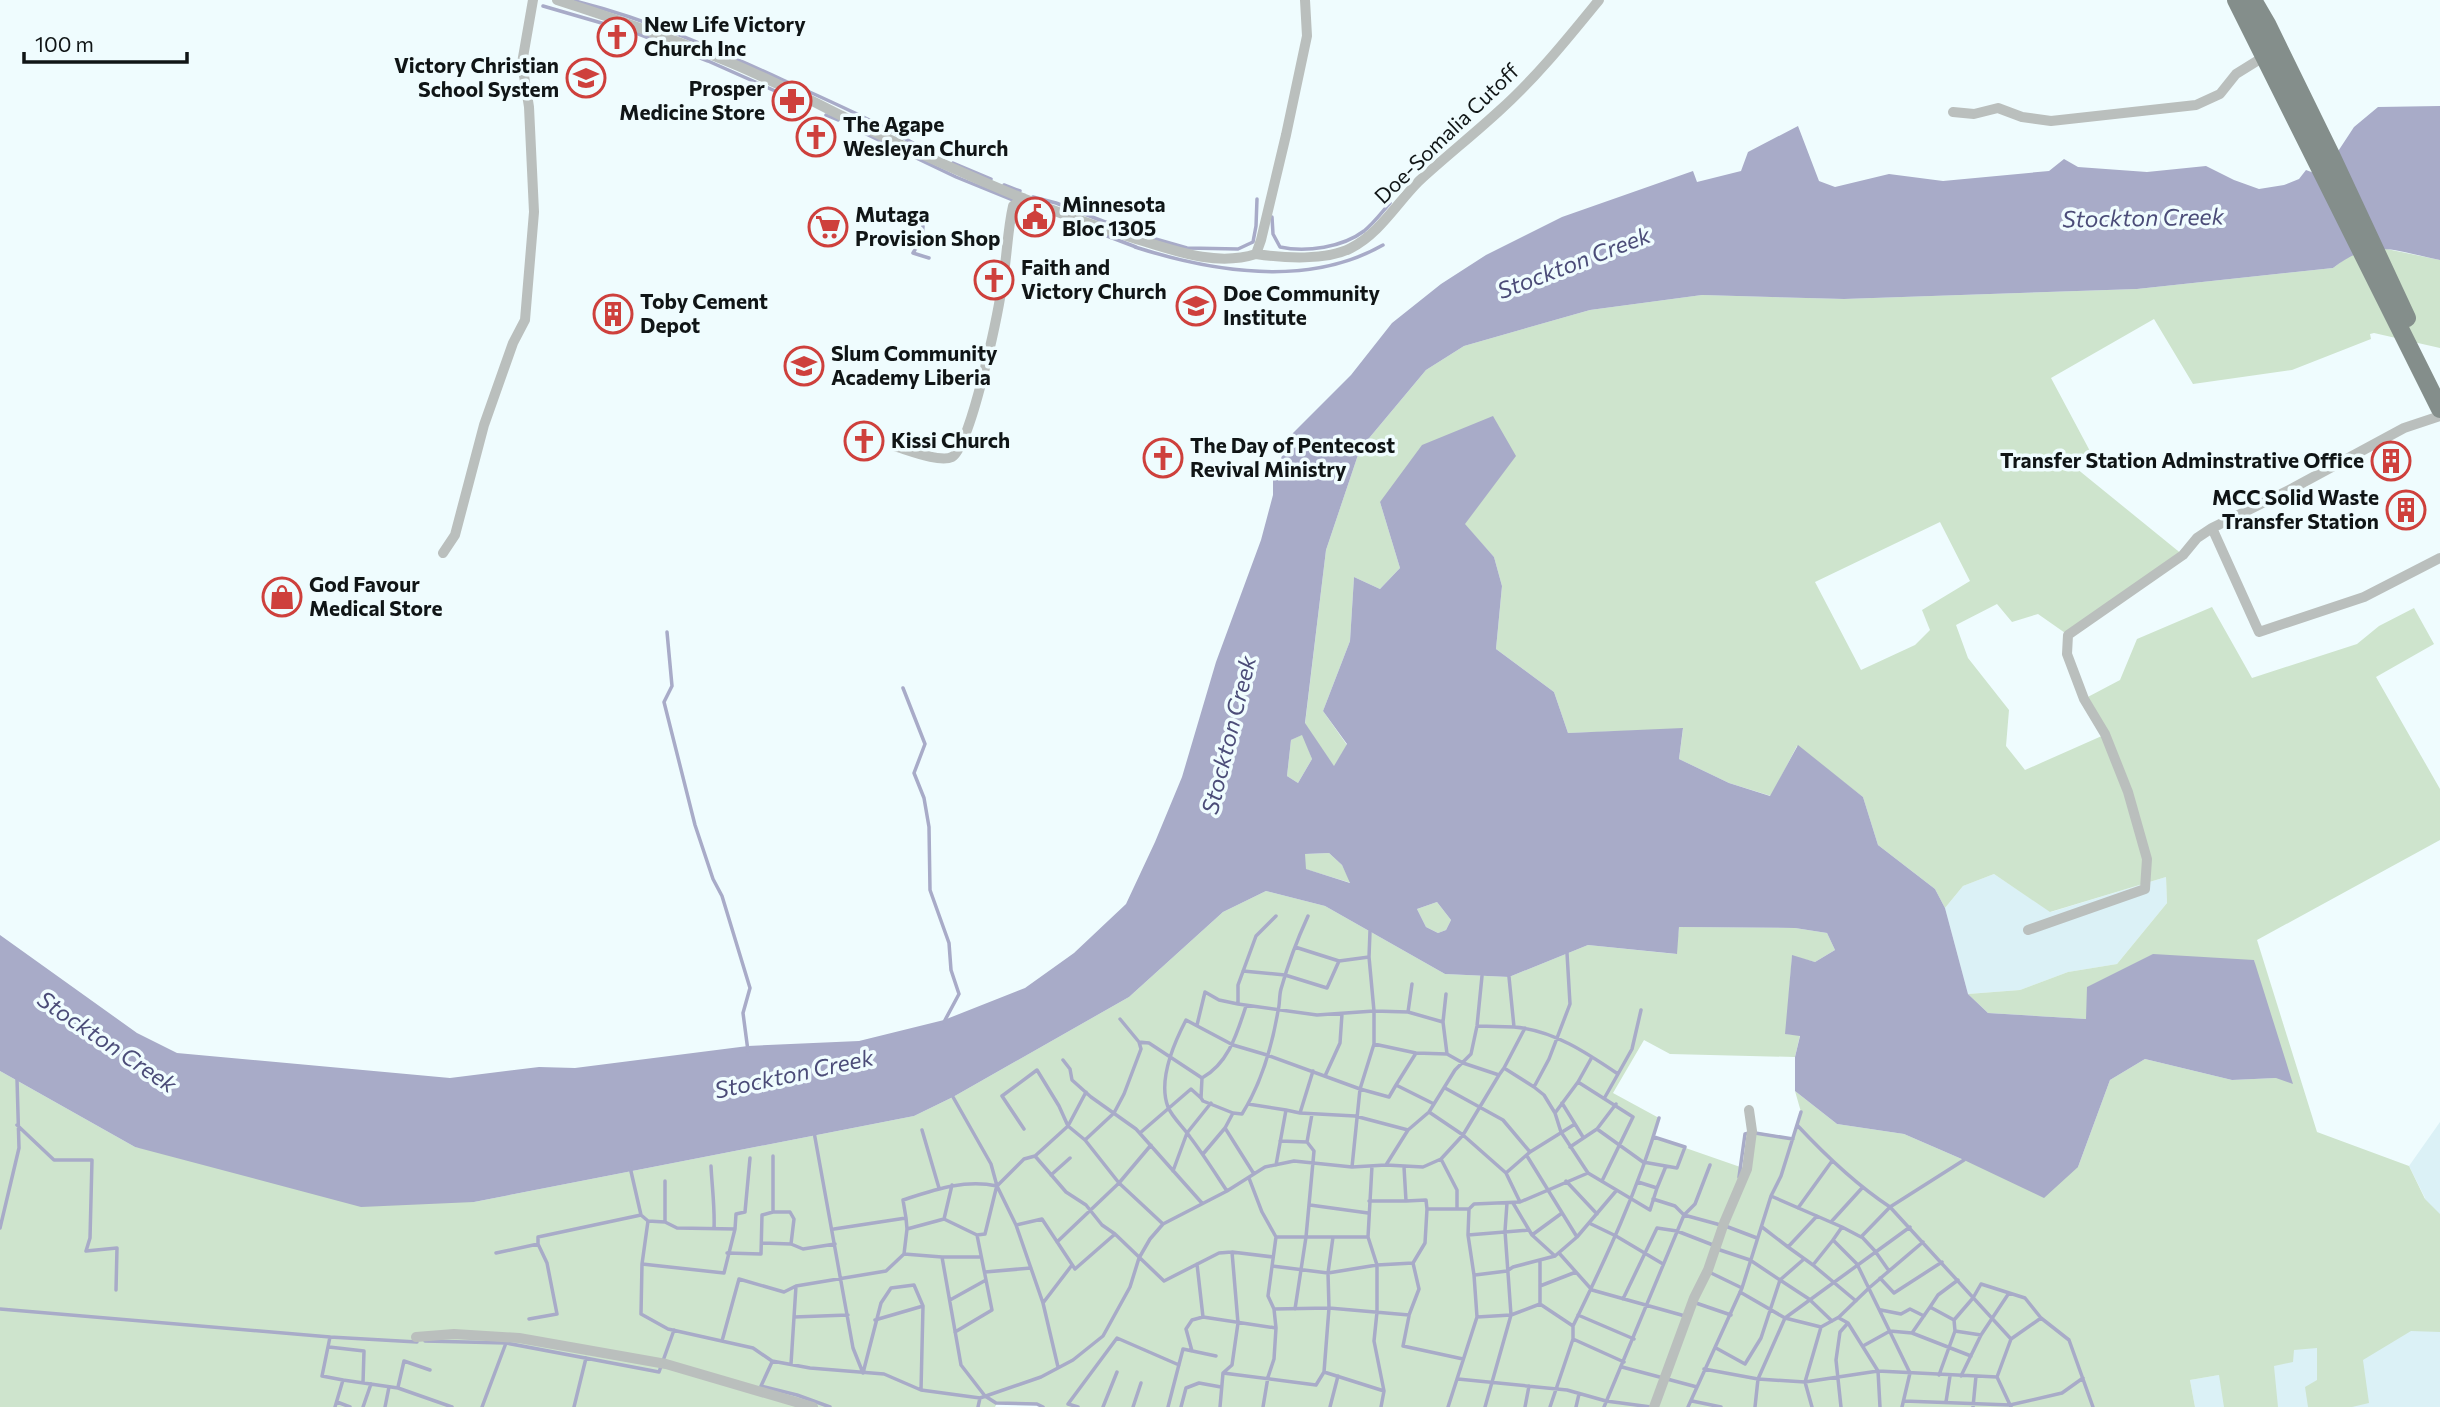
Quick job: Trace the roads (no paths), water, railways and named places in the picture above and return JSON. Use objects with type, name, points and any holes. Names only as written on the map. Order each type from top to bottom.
[{"type":"main road","points":[[2236,0],[2265,57],[2324,158]]},
{"type":"main road","points":[[2253,0],[2267,24],[2324,158],[2381,276],[2440,409]]},
{"type":"main road","points":[[2381,276],[2407,319],[2440,384]]},
{"type":"street","points":[[443,552],[455,535],[484,425],[513,343],[525,320],[534,212],[529,107],[522,63],[533,0]]},
{"type":"street","name":"Doe-Somalia Cutoff","points":[[557,0],[641,27],[731,63],[806,96],[891,140],[1023,198],[1100,228],[1188,255],[1228,259],[1256,254],[1287,257],[1331,255],[1350,249],[1375,232],[1441,160],[1500,111],[1534,76],[1599,0]]},
{"type":"street","points":[[1256,254],[1286,135],[1307,36],[1305,0]]},
{"type":"street","points":[[1953,112],[1973,114],[1998,108],[2022,117],[2051,121],[2196,105],[2220,94],[2236,74],[2265,57]]},
{"type":"street","points":[[894,446],[928,456],[946,458],[956,453],[969,428],[993,332],[1003,284],[1013,206],[1023,198]]},
{"type":"street","points":[[2028,930],[2145,889],[2147,859],[2128,792],[2105,734],[2084,699],[2067,653],[2068,635],[2183,555],[2197,538],[2212,528],[2404,428],[2440,416]]},
{"type":"street","points":[[2212,528],[2259,632],[2364,597],[2440,558]]},
{"type":"street","points":[[1654,1407],[1694,1298],[1708,1270],[1747,1169],[1752,1131],[1749,1110]]},
{"type":"street","points":[[416,1337],[454,1334],[519,1338],[666,1364],[813,1407]]},
{"type":"water","name":"Stockton Creek","points":[[2440,106],[2440,260],[2397,250],[2373,249],[2347,258],[2333,268],[2137,289],[1844,299],[1702,295],[1590,310],[1464,346],[1426,370],[1360,449],[1326,550],[1305,723],[1334,766],[1347,744],[1323,711],[1350,641],[1354,577],[1380,589],[1400,568],[1380,502],[1422,445],[1493,416],[1516,456],[1465,524],[1494,557],[1502,586],[1496,649],[1554,692],[1568,733],[1683,728],[1679,759],[1729,783],[1770,796],[1798,745],[1863,797],[1878,845],[1935,889],[1945,908],[1968,994],[1988,1013],[2086,1019],[2087,987],[2153,954],[2254,960],[2293,1084],[2276,1078],[2232,1080],[2145,1059],[2110,1080],[2078,1167],[2044,1198],[1904,1134],[1837,1124],[1795,1091],[1795,1057],[1800,1036],[1785,1034],[1792,955],[1815,962],[1835,950],[1827,933],[1795,928],[1679,927],[1677,954],[1588,945],[1509,977],[1445,974],[1325,906],[1266,891],[1223,912],[1129,997],[953,1097],[914,1116],[474,1202],[361,1207],[135,1147],[0,1071],[0,935],[137,1033],[177,1053],[450,1078],[539,1067],[575,1068],[748,1046],[859,1041],[944,1020],[1025,988],[1074,953],[1126,904],[1182,777],[1216,662],[1261,540],[1273,495],[1273,480],[1293,433],[1351,375],[1392,323],[1441,284],[1486,255],[1562,217],[1693,171],[1697,182],[1741,171],[1748,152],[1798,126],[1819,181],[1835,187],[1889,174],[1943,181],[2049,171],[2064,159],[2078,167],[2147,172],[2206,166],[2259,189],[2284,185],[2299,179],[2306,170],[2314,173],[2331,162],[2354,127],[2378,107]],"holes":[[[1302,735],[1312,759],[1298,783],[1287,776],[1291,740]],[[1329,853],[1342,865],[1350,883],[1306,869],[1305,854]],[[1437,902],[1451,920],[1446,930],[1438,933],[1426,927],[1417,909]]]},
{"type":"waterway","points":[[575,1],[629,17],[707,46],[856,114],[927,151]]},
{"type":"waterway","points":[[543,6],[636,33],[708,61],[800,102]]},
{"type":"waterway","points":[[826,115],[838,120]]},
{"type":"waterway","points":[[864,133],[956,177],[1015,201]]},
{"type":"waterway","points":[[953,163],[991,179]]},
{"type":"waterway","points":[[1004,185],[1020,191]]},
{"type":"waterway","points":[[1033,197],[1131,232],[1187,248],[1238,249],[1253,242],[1257,199]]},
{"type":"waterway","points":[[1272,217],[1273,234],[1280,247],[1312,249],[1335,245],[1355,237],[1371,225],[1390,203]]},
{"type":"waterway","points":[[923,226],[922,238],[913,253],[929,258]]},
{"type":"waterway","points":[[1094,231],[1136,247]]},
{"type":"waterway","points":[[1135,247],[1196,263],[1260,272],[1324,267],[1383,245]]},
{"type":"waterway","points":[[667,632],[672,686],[664,702],[695,825],[713,879],[722,896],[750,988],[743,1013],[748,1051]]},
{"type":"waterway","points":[[903,688],[925,744],[914,773],[924,798],[929,827],[930,890],[949,943],[951,970],[959,994],[944,1022]]},
{"type":"waterway","points":[[1238,1004],[1238,985],[1256,936],[1276,916]]},
{"type":"waterway","points":[[1203,1154],[1225,1128],[1233,1113],[1242,1114],[1255,1090],[1273,1038],[1280,992],[1308,916]]},
{"type":"waterway","points":[[630,1167],[641,1215],[648,1221],[642,1264],[641,1314],[668,1329],[753,1348],[772,1361],[810,1368],[884,1374],[921,1390],[980,1398],[1041,1377],[1073,1360],[1103,1336],[1130,1287],[1139,1258],[1163,1224],[1227,1191],[1265,1167],[1294,1161],[1352,1167],[1360,1089],[1374,1044],[1370,931]]},
{"type":"waterway","points":[[1295,947],[1339,961],[1369,957]]},
{"type":"waterway","points":[[1374,1044],[1416,1053],[1447,1054],[1463,1063],[1499,1075],[1504,1068],[1534,1087],[1549,1059],[1570,1004],[1567,953]]},
{"type":"waterway","points":[[1243,971],[1285,975],[1327,988],[1339,961]]},
{"type":"waterway","points":[[1352,1167],[1386,1165],[1408,1130],[1429,1112],[1455,1070],[1471,1054],[1482,976]]},
{"type":"waterway","points":[[1477,1026],[1514,1027],[1509,977]]},
{"type":"waterway","points":[[1408,1012],[1412,984]]},
{"type":"waterway","points":[[1197,1025],[1205,992],[1219,1000],[1238,1004],[1317,1015],[1374,1011],[1408,1012],[1443,1022],[1447,1054]]},
{"type":"waterway","points":[[1443,1022],[1446,994]]},
{"type":"waterway","points":[[1233,1113],[1203,1101],[1202,1078],[1225,1056],[1246,1006]]},
{"type":"waterway","points":[[1514,1027],[1556,1038],[1618,1074],[1632,1049],[1641,1010]]},
{"type":"waterway","points":[[1325,1076],[1340,1043],[1342,1014]]},
{"type":"waterway","points":[[1085,1140],[1114,1113],[1141,1049],[1139,1042],[1120,1019]]},
{"type":"waterway","points":[[1227,1191],[1200,1150],[1172,1115],[1165,1097],[1169,1062],[1186,1020],[1233,1045],[1360,1089],[1389,1097],[1396,1085],[1434,1104]]},
{"type":"waterway","points":[[1504,1068],[1525,1028]]},
{"type":"waterway","points":[[1139,1042],[1149,1043],[1202,1078]]},
{"type":"waterway","points":[[1396,1085],[1416,1053]]},
{"type":"waterway","points":[[1555,1113],[1578,1082],[1592,1057]]},
{"type":"waterway","points":[[1063,1060],[1070,1069],[1072,1080],[1136,1129],[1201,1202]]},
{"type":"waterway","points":[[1024,1129],[1002,1096],[1037,1070],[1068,1126],[1085,1140],[1119,1183],[1163,1224]]},
{"type":"waterway","points":[[1276,1165],[1286,1110],[1300,1113],[1313,1071]]},
{"type":"waterway","points":[[1605,1097],[1618,1074]]},
{"type":"waterway","points":[[1457,1209],[1457,1190],[1441,1159],[1463,1135],[1499,1075]]},
{"type":"waterway","points":[[0,1228],[19,1148],[17,1079]]},
{"type":"waterway","points":[[1578,1082],[1633,1117],[1602,1181]]},
{"type":"waterway","points":[[1534,1087],[1544,1095],[1555,1113],[1561,1132],[1588,1173],[1650,1210],[1657,1188]]},
{"type":"waterway","points":[[1445,1088],[1503,1120],[1530,1152]]},
{"type":"waterway","points":[[1140,1133],[1191,1089],[1201,1098]]},
{"type":"waterway","points":[[906,1218],[903,1200],[961,1185],[997,1186],[1024,1159],[1035,1156],[1068,1126],[1086,1092]]},
{"type":"waterway","points":[[953,1097],[991,1164],[997,1186],[1016,1225],[1043,1303],[1058,1367]]},
{"type":"waterway","points":[[1173,1171],[1187,1133],[1211,1103]]},
{"type":"waterway","points":[[1562,1103],[1583,1137]]},
{"type":"waterway","points":[[1248,1104],[1286,1110]]},
{"type":"waterway","points":[[1570,1147],[1597,1129],[1616,1104]]},
{"type":"waterway","points":[[1429,1112],[1463,1135],[1506,1173],[1530,1152],[1575,1124]]},
{"type":"waterway","points":[[1688,1407],[1742,1288],[1801,1112]]},
{"type":"waterway","points":[[1300,1113],[1355,1116],[1408,1130]]},
{"type":"waterway","points":[[1280,1141],[1307,1142],[1312,1114]]},
{"type":"waterway","points":[[1540,1304],[1573,1326],[1631,1198],[1659,1118]]},
{"type":"waterway","points":[[17,1125],[54,1160],[92,1160],[90,1238],[86,1251],[117,1248],[116,1290]]},
{"type":"waterway","points":[[1797,1125],[1841,1169],[1890,1207],[1964,1160]]},
{"type":"waterway","points":[[1225,1128],[1254,1174]]},
{"type":"waterway","points":[[1597,1129],[1643,1162],[1677,1168],[1685,1147],[1654,1137]]},
{"type":"waterway","points":[[922,1130],[939,1188]]},
{"type":"waterway","points":[[814,1132],[853,1348],[863,1373]]},
{"type":"waterway","points":[[1739,1177],[1745,1134],[1749,1133]]},
{"type":"waterway","points":[[1755,1133],[1793,1139]]},
{"type":"waterway","points":[[1295,1309],[1306,1237],[1314,1151],[1307,1142]]},
{"type":"waterway","points":[[1057,1242],[1119,1183],[1151,1145]]},
{"type":"waterway","points":[[773,1156],[773,1212],[790,1212],[794,1219],[791,1244]]},
{"type":"waterway","points":[[1035,1156],[1066,1192],[1086,1205],[1102,1225],[1115,1234]]},
{"type":"waterway","points":[[1527,1156],[1577,1237]]},
{"type":"waterway","points":[[648,1221],[665,1222],[677,1228],[735,1229],[736,1214],[745,1212],[750,1158]]},
{"type":"waterway","points":[[1051,1175],[1070,1158]]},
{"type":"waterway","points":[[1386,1165],[1423,1167],[1441,1159]]},
{"type":"waterway","points":[[1798,1208],[1832,1161]]},
{"type":"waterway","points":[[1653,1199],[1675,1206],[1684,1215],[1695,1204],[1710,1165]]},
{"type":"waterway","points":[[711,1166],[714,1229]]},
{"type":"waterway","points":[[1276,1237],[1368,1237],[1372,1166]]},
{"type":"waterway","points":[[1638,1182],[1657,1188],[1666,1166]]},
{"type":"waterway","points":[[1369,1201],[1406,1201],[1404,1167]]},
{"type":"waterway","points":[[1506,1173],[1520,1202]]},
{"type":"waterway","points":[[1448,1407],[1477,1317],[1468,1235],[1469,1209],[1474,1204],[1520,1202],[1588,1173]]},
{"type":"waterway","points":[[1249,1178],[1262,1212],[1276,1237],[1268,1296],[1274,1309],[1276,1328],[1274,1359],[1263,1407]]},
{"type":"waterway","points":[[665,1181],[665,1222]]},
{"type":"waterway","points":[[1566,1181],[1597,1214]]},
{"type":"waterway","points":[[944,1219],[952,1185]]},
{"type":"waterway","points":[[1831,1222],[1862,1188]]},
{"type":"waterway","points":[[834,1229],[906,1218],[907,1229],[944,1219],[977,1235],[985,1234],[996,1189]]},
{"type":"waterway","points":[[1475,1275],[1507,1271],[1555,1256],[1577,1237],[1616,1191]]},
{"type":"waterway","points":[[1771,1196],[1842,1227],[1833,1240],[1857,1264],[1910,1373],[1902,1407]]},
{"type":"waterway","points":[[1406,1201],[1426,1200],[1427,1209]]},
{"type":"waterway","points":[[1485,1407],[1511,1315],[1505,1231],[1507,1203]]},
{"type":"waterway","points":[[1513,1203],[1532,1235],[1555,1256]]},
{"type":"waterway","points":[[1310,1205],[1368,1213]]},
{"type":"waterway","points":[[1842,1227],[1861,1237],[1890,1207],[2011,1339]]},
{"type":"waterway","points":[[1272,1266],[1328,1273],[1377,1265],[1413,1263],[1425,1243],[1427,1209],[1469,1209]]},
{"type":"waterway","points":[[727,1253],[761,1254],[762,1215],[773,1212]]},
{"type":"waterway","points":[[1532,1235],[1562,1213]]},
{"type":"waterway","points":[[529,1319],[557,1314],[547,1263],[538,1244],[538,1237],[641,1215]]},
{"type":"waterway","points":[[1604,1407],[1684,1215],[1757,1238]]},
{"type":"waterway","points":[[1762,1227],[1788,1247],[1817,1216]]},
{"type":"waterway","points":[[1016,1225],[1042,1219],[1075,1269],[1115,1234],[1164,1281],[1219,1253],[1273,1257]]},
{"type":"waterway","points":[[1589,1223],[1663,1264]]},
{"type":"waterway","points":[[1755,1407],[1758,1379],[1785,1318],[1910,1227]]},
{"type":"waterway","points":[[1623,1299],[1657,1228],[1677,1231],[1713,1245],[1714,1243]]},
{"type":"waterway","points":[[642,1264],[724,1273],[735,1229]]},
{"type":"waterway","points":[[791,1364],[796,1286],[886,1271],[904,1254],[907,1229]]},
{"type":"waterway","points":[[1468,1235],[1529,1230]]},
{"type":"waterway","points":[[955,1332],[992,1310],[977,1235]]},
{"type":"waterway","points":[[1223,1373],[1316,1385],[1324,1372],[1329,1308],[1328,1273],[1333,1237]]},
{"type":"waterway","points":[[1368,1237],[1377,1265],[1374,1341],[1384,1391],[1381,1407]]},
{"type":"waterway","points":[[1862,1237],[1889,1271]]},
{"type":"waterway","points":[[1788,1247],[1813,1265],[1833,1240]]},
{"type":"waterway","points":[[1740,1292],[1785,1318],[1821,1327],[1839,1317],[1923,1242]]},
{"type":"waterway","points":[[762,1243],[791,1244],[803,1249],[835,1244]]},
{"type":"waterway","points":[[496,1253],[538,1244]]},
{"type":"waterway","points":[[1717,1249],[1750,1260],[1780,1280],[1804,1259]]},
{"type":"waterway","points":[[1220,1407],[1223,1373],[1232,1365],[1238,1323],[1232,1252]]},
{"type":"waterway","points":[[1559,1253],[1592,1290],[1685,1316]]},
{"type":"waterway","points":[[904,1254],[942,1257],[961,1365],[985,1396],[996,1403],[1037,1404],[1043,1407]]},
{"type":"waterway","points":[[942,1257],[981,1257]]},
{"type":"waterway","points":[[1477,1317],[1511,1315],[1540,1304],[1540,1260]]},
{"type":"waterway","points":[[1880,1278],[1894,1293],[1942,1262]]},
{"type":"waterway","points":[[1274,1309],[1329,1308],[1409,1315],[1419,1289],[1413,1263]]},
{"type":"waterway","points":[[1197,1264],[1203,1317]]},
{"type":"waterway","points":[[1043,1303],[1072,1265]]},
{"type":"waterway","points":[[1813,1265],[1856,1301]]},
{"type":"waterway","points":[[985,1272],[1031,1268]]},
{"type":"waterway","points":[[1540,1286],[1576,1272]]},
{"type":"waterway","points":[[1709,1272],[1742,1288]]},
{"type":"waterway","points":[[722,1341],[739,1279],[784,1292],[796,1286]]},
{"type":"waterway","points":[[950,1300],[986,1280]]},
{"type":"waterway","points":[[1716,1348],[1745,1364],[1761,1338],[1780,1280],[1809,1299],[1832,1321]]},
{"type":"waterway","points":[[1930,1307],[1938,1295],[1958,1280]]},
{"type":"waterway","points":[[1912,1333],[1930,1307],[1954,1320],[1981,1284],[2025,1298],[2041,1318],[2069,1340],[2093,1407]]},
{"type":"waterway","points":[[863,1373],[881,1303],[891,1288],[914,1285],[923,1306],[921,1390]]},
{"type":"waterway","points":[[1961,1376],[1981,1335],[2009,1293]]},
{"type":"waterway","points":[[1693,1302],[1731,1315]]},
{"type":"waterway","points":[[875,1320],[923,1306]]},
{"type":"waterway","points":[[0,1309],[417,1342]]},
{"type":"waterway","points":[[1881,1310],[1901,1314],[1910,1309],[1924,1316]]},
{"type":"waterway","points":[[794,1317],[848,1315]]},
{"type":"waterway","points":[[1578,1315],[1634,1339]]},
{"type":"waterway","points":[[1409,1316],[1403,1346],[1463,1359]]},
{"type":"waterway","points":[[1192,1351],[1186,1329],[1192,1320],[1203,1317],[1276,1328]]},
{"type":"waterway","points":[[1839,1318],[1848,1323],[1878,1371],[1880,1407]]},
{"type":"waterway","points":[[1704,1369],[1758,1379],[1805,1382],[1878,1371],[1997,1377],[2011,1339],[2041,1318]]},
{"type":"waterway","points":[[1939,1375],[1955,1331],[1954,1320]]},
{"type":"waterway","points":[[1841,1407],[1836,1360],[1840,1332],[1848,1323]]},
{"type":"waterway","points":[[1550,1407],[1573,1339],[1573,1326]]},
{"type":"waterway","points":[[1812,1407],[1805,1382],[1821,1327]]},
{"type":"waterway","points":[[425,1341],[506,1343],[659,1372],[674,1330]]},
{"type":"waterway","points":[[1863,1346],[1890,1331],[1912,1333],[1971,1356]]},
{"type":"waterway","points":[[1955,1331],[1981,1335]]},
{"type":"waterway","points":[[330,1337],[322,1376],[343,1380],[335,1407]]},
{"type":"waterway","points":[[1078,1407],[1068,1404],[1117,1338],[1179,1365]]},
{"type":"waterway","points":[[1573,1339],[1624,1362]]},
{"type":"waterway","points":[[482,1407],[506,1343]]},
{"type":"waterway","points":[[329,1347],[364,1351],[363,1383]]},
{"type":"waterway","points":[[1168,1407],[1183,1349],[1216,1356]]},
{"type":"waterway","points":[[574,1407],[586,1358]]},
{"type":"waterway","points":[[398,1387],[404,1361],[430,1370]]},
{"type":"waterway","points":[[772,1362],[761,1386],[830,1407]]},
{"type":"waterway","points":[[1622,1367],[1697,1387]]},
{"type":"waterway","points":[[1103,1407],[1117,1372]]},
{"type":"waterway","points":[[1324,1372],[1384,1391]]},
{"type":"waterway","points":[[1330,1407],[1338,1376]]},
{"type":"waterway","points":[[1946,1402],[1950,1376]]},
{"type":"waterway","points":[[1973,1407],[1976,1376]]},
{"type":"waterway","points":[[1997,1377],[2011,1407]]},
{"type":"waterway","points":[[1904,1401],[2010,1405],[2062,1393],[2083,1378]]},
{"type":"waterway","points":[[1458,1379],[1567,1390],[1606,1401],[1651,1407]]},
{"type":"waterway","points":[[343,1380],[398,1388],[452,1407]]},
{"type":"waterway","points":[[1133,1407],[1141,1383]]},
{"type":"waterway","points":[[1181,1407],[1186,1388],[1199,1383],[1221,1387]]},
{"type":"waterway","points":[[363,1407],[371,1384]]},
{"type":"waterway","points":[[1525,1407],[1529,1386]]},
{"type":"waterway","points":[[385,1407],[389,1387]]},
{"type":"waterway","points":[[1576,1407],[1579,1394]]},
{"type":"waterway","points":[[978,1407],[980,1398]]},
{"type":"waterway","points":[[1692,1401],[1721,1407]]},
{"type":"waterway","points":[[337,1402],[350,1407]]},
{"type":"place","name":"New Life Victory Church Inc","points":[[617,37]]},
{"type":"place","name":"Victory Christian School System","points":[[586,78]]},
{"type":"place","name":"Prosper Medicine Store","points":[[792,101]]},
{"type":"place","name":"The Agape Wesleyan Church","points":[[816,137]]},
{"type":"place","name":"Minnesota Bloc 1305","points":[[1035,217]]},
{"type":"place","name":"Mutaga Provision Shop","points":[[828,227]]},
{"type":"place","name":"Faith and Victory Church","points":[[994,280]]},
{"type":"place","name":"Doe Community Institute","points":[[1196,306]]},
{"type":"place","name":"Toby Cement Depot","points":[[613,314]]},
{"type":"place","name":"Slum Community Academy Liberia","points":[[804,366]]},
{"type":"place","name":"Kissi Church","points":[[864,441]]},
{"type":"place","name":"The Day of Pentecost Revival Ministry","points":[[1163,458]]},
{"type":"place","name":"Transfer Station Adminstrative Office","points":[[2391,461]]},
{"type":"place","name":"MCC Solid Waste Transfer Station","points":[[2406,510]]},
{"type":"place","name":"God Favour Medical Store","points":[[282,597]]}]
